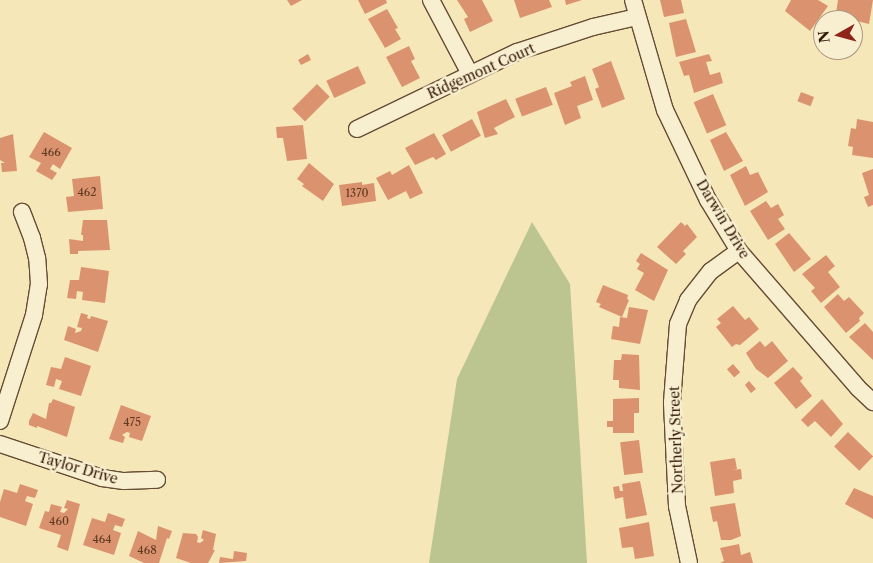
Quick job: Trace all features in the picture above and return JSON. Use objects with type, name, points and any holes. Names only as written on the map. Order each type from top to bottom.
[{"type":"street","points":[[431,0],[470,74]]},
{"type":"street","name":"Darwin Drive","points":[[633,0],[665,110],[708,200],[739,251],[858,388],[873,402]]},
{"type":"street","name":"Ridgemont Court","points":[[357,129],[517,52],[593,27],[637,17]]},
{"type":"street","points":[[0,422],[34,315],[38,284],[36,252],[22,212]]},
{"type":"street","name":"Northerly Street","points":[[689,563],[677,506],[672,402],[678,324],[688,300],[711,271],[739,251]]},
{"type":"street","name":"Taylor Drive","points":[[0,444],[102,478],[124,481],[157,480]]},
{"type":"green space","points":[[532,222],[570,284],[587,563],[429,563],[457,379]]},
{"type":"building","points":[[287,0],[302,0],[291,6]]},
{"type":"building","points":[[358,0],[386,0],[387,3],[365,14]]},
{"type":"building","points":[[457,0],[482,0],[493,21],[470,32],[464,19],[468,17]]},
{"type":"building","points":[[514,0],[549,0],[552,7],[520,18]]},
{"type":"building","points":[[565,0],[582,0],[566,5]]},
{"type":"building","points":[[660,0],[681,0],[684,13],[664,17]]},
{"type":"building","points":[[791,0],[818,0],[828,6],[825,10],[813,10],[813,27],[810,31],[785,11]]},
{"type":"building","points":[[838,0],[873,0],[869,24],[863,22],[863,10],[836,10]]},
{"type":"building","points":[[387,9],[398,28],[395,29],[401,39],[385,48],[368,19]]},
{"type":"building","points":[[686,19],[696,52],[676,57],[669,23]]},
{"type":"building","points":[[409,46],[415,59],[411,61],[420,78],[402,87],[386,57]]},
{"type":"building","points":[[308,54],[311,60],[301,65],[298,60]]},
{"type":"building","points":[[709,54],[712,61],[706,62],[710,75],[720,72],[723,83],[694,93],[689,75],[684,76],[679,62]]},
{"type":"building","points":[[611,61],[625,99],[602,108],[595,89],[599,87],[592,69]]},
{"type":"building","points":[[358,66],[366,83],[334,98],[326,81]]},
{"type":"building","points":[[585,76],[593,100],[577,106],[581,118],[565,125],[554,93],[572,86],[570,82]]},
{"type":"building","points":[[317,84],[330,97],[305,121],[292,109]]},
{"type":"building","points":[[546,87],[553,105],[522,117],[515,99]]},
{"type":"building","points":[[801,92],[814,97],[810,106],[797,101]]},
{"type":"building","points":[[713,94],[726,125],[707,134],[694,102]]},
{"type":"building","points":[[506,99],[515,117],[494,128],[498,134],[485,138],[477,112]]},
{"type":"building","points":[[472,119],[481,136],[451,152],[442,135]]},
{"type":"building","points":[[857,119],[873,122],[873,158],[852,155],[853,147],[848,146],[851,128],[856,129]]},
{"type":"building","points":[[303,125],[307,159],[287,161],[283,138],[277,138],[276,127]]},
{"type":"building","points":[[44,132],[72,148],[60,169],[53,164],[50,169],[57,173],[52,180],[36,171],[41,163],[29,157]]},
{"type":"building","points":[[726,132],[743,161],[724,171],[710,140]]},
{"type":"building","points":[[434,133],[446,154],[436,160],[433,157],[415,165],[405,148]]},
{"type":"building","points":[[13,134],[17,171],[2,172],[1,163],[5,163],[0,160],[0,138]]},
{"type":"building","points":[[309,163],[334,184],[323,201],[302,186],[304,184],[297,179]]},
{"type":"building","points":[[409,165],[423,193],[410,199],[406,191],[388,200],[376,178],[390,171],[392,175]]},
{"type":"building","points":[[746,166],[750,175],[758,172],[768,192],[745,206],[730,175]]},
{"type":"building","points":[[873,169],[873,205],[868,207],[864,197],[869,195],[862,173]]},
{"type":"building","points":[[100,176],[103,209],[68,212],[66,197],[74,196],[72,179]]},
{"type":"building","points":[[362,182],[362,185],[374,183],[376,201],[342,206],[339,185]]},
{"type":"building","points":[[766,201],[771,208],[778,204],[784,215],[778,219],[785,229],[768,240],[750,211]]},
{"type":"building","points":[[83,220],[107,220],[110,250],[78,251],[78,254],[70,254],[69,239],[83,241],[83,235],[81,235]]},
{"type":"building","points":[[681,222],[685,226],[687,224],[697,237],[683,251],[686,254],[676,264],[657,247]]},
{"type":"building","points":[[789,233],[811,259],[794,272],[775,244]]},
{"type":"building","points":[[641,253],[668,270],[654,301],[635,290],[644,273],[637,269],[640,264],[636,261]]},
{"type":"building","points":[[826,255],[835,266],[828,272],[840,287],[821,303],[811,291],[815,288],[802,274]]},
{"type":"building","points":[[81,267],[109,271],[105,303],[82,300],[83,292],[77,291],[76,299],[67,298],[70,280],[79,280]]},
{"type":"building","points":[[603,285],[628,295],[627,299],[629,300],[622,317],[599,307],[601,304],[596,302]]},
{"type":"building","points":[[838,294],[844,301],[849,297],[864,313],[859,318],[860,321],[846,333],[824,307]]},
{"type":"building","points":[[733,306],[745,320],[749,317],[759,329],[740,345],[736,344],[732,347],[716,327],[721,323],[717,319]]},
{"type":"building","points":[[629,307],[648,310],[640,344],[611,339],[613,326],[619,327],[620,317],[627,318]]},
{"type":"building","points":[[81,313],[88,315],[87,318],[90,319],[91,316],[108,321],[98,352],[64,340],[68,326],[76,329],[75,333],[81,331],[82,328],[77,327]]},
{"type":"building","points":[[865,323],[873,332],[873,360],[849,337]]},
{"type":"building","points":[[760,341],[765,347],[772,341],[788,361],[768,378],[756,369],[746,353]]},
{"type":"building","points":[[622,354],[639,355],[640,390],[619,388],[619,380],[613,380],[614,360],[621,360]]},
{"type":"building","points":[[65,357],[91,366],[81,396],[59,389],[62,381],[56,379],[54,387],[46,385],[51,367],[61,369]]},
{"type":"building","points":[[733,364],[740,372],[734,378],[727,369]]},
{"type":"building","points":[[793,367],[803,378],[800,381],[812,396],[796,409],[774,383]]},
{"type":"building","points":[[749,381],[756,389],[751,393],[745,385]]},
{"type":"building","points":[[639,398],[639,413],[634,413],[634,433],[613,433],[613,427],[607,427],[607,421],[613,421],[613,399]]},
{"type":"building","points":[[53,399],[75,407],[67,437],[29,425],[33,413],[46,419],[49,403]]},
{"type":"building","points":[[822,399],[843,424],[831,437],[815,421],[808,427],[801,420]]},
{"type":"building","points":[[121,405],[151,416],[142,441],[129,437],[130,433],[127,432],[122,435],[125,437],[123,443],[109,439]]},
{"type":"building","points":[[848,432],[873,456],[859,471],[834,446]]},
{"type":"building","points":[[639,440],[643,473],[624,475],[620,442]]},
{"type":"building","points":[[735,458],[737,469],[732,470],[741,469],[742,479],[733,481],[734,493],[715,496],[710,462]]},
{"type":"building","points":[[640,481],[647,515],[626,519],[623,497],[615,499],[613,487],[619,486],[620,491],[623,491],[622,484]]},
{"type":"building","points":[[20,484],[38,490],[35,498],[27,496],[25,501],[33,504],[26,526],[0,517],[0,502],[4,489],[17,493]]},
{"type":"building","points":[[854,488],[873,496],[873,519],[845,504]]},
{"type":"building","points":[[67,500],[80,504],[68,551],[57,547],[61,535],[39,528],[45,511],[49,512],[51,504],[62,507],[60,512],[64,513],[68,509],[64,508]]},
{"type":"building","points":[[735,503],[741,536],[731,540],[721,540],[717,521],[713,522],[710,507]]},
{"type":"building","points":[[108,513],[125,519],[122,527],[115,525],[113,530],[121,533],[114,555],[83,545],[92,518],[105,522]]},
{"type":"building","points":[[649,522],[654,556],[635,559],[633,547],[622,548],[619,528]]},
{"type":"building","points":[[158,526],[172,531],[169,539],[167,538],[159,563],[144,563],[129,556],[138,531],[156,540]]},
{"type":"building","points":[[203,530],[216,534],[213,550],[215,550],[208,563],[191,563],[176,558],[183,533],[196,534],[198,537],[197,542],[200,543],[204,540],[201,538]]},
{"type":"building","points":[[739,544],[741,555],[750,552],[753,563],[720,563],[724,561],[720,548]]},
{"type":"building","points":[[234,551],[247,553],[246,561],[219,563],[220,557],[233,559]]}]
